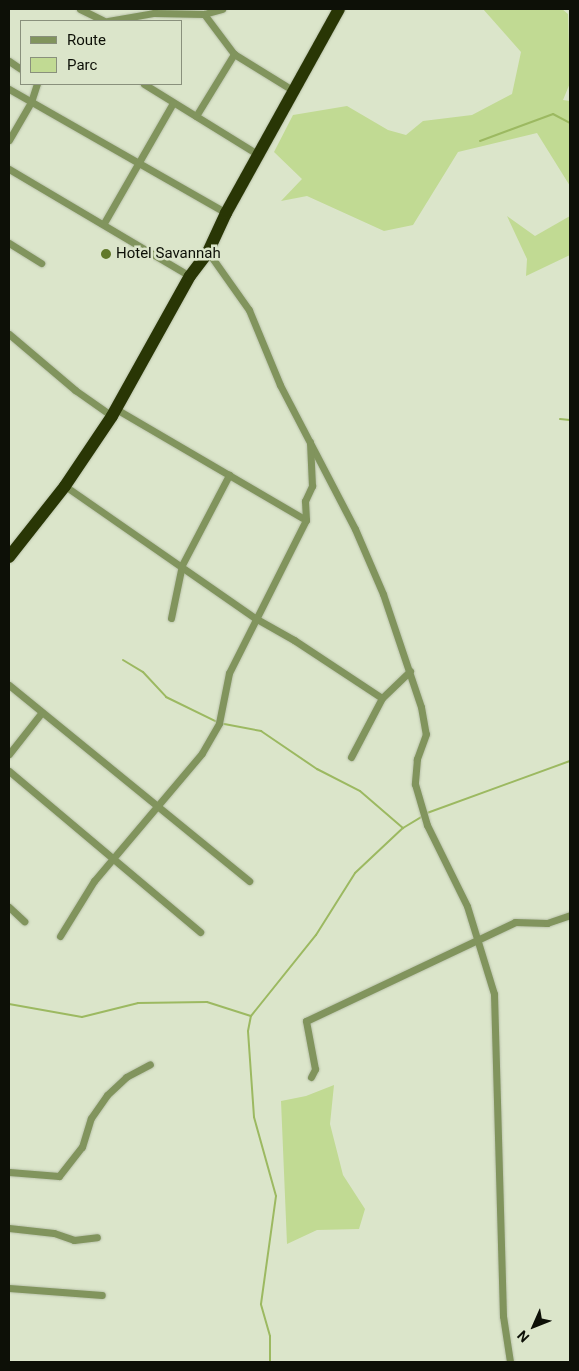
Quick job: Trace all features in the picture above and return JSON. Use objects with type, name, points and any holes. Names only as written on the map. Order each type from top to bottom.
[{"type":"highway","points":[[9,557],[65,486],[114,413],[190,276],[208,252],[226,212],[339,9]]},
{"type":"street","points":[[80,9],[104,20]]},
{"type":"street","points":[[112,20],[148,14],[204,14],[218,9]]},
{"type":"street","points":[[204,14],[234,54],[294,91]]},
{"type":"street","points":[[196,116],[234,54]]},
{"type":"street","points":[[9,61],[20,68]]},
{"type":"street","points":[[9,140],[31,102],[37,85]]},
{"type":"street","points":[[145,85],[173,104],[259,155]]},
{"type":"street","points":[[9,89],[138,164],[226,212]]},
{"type":"street","points":[[104,223],[173,104]]},
{"type":"street","points":[[9,170],[104,223],[190,276]]},
{"type":"street","points":[[9,244],[41,263]]},
{"type":"street","points":[[208,252],[249,310],[280,385],[310,437],[355,529],[410,672],[426,734],[417,759],[415,784],[427,826],[450,868],[478,939],[494,994],[502,1316],[510,1362]]},
{"type":"street","points":[[9,334],[75,390],[114,413],[229,474],[306,520]]},
{"type":"street","points":[[60,936],[94,881],[156,805],[202,753],[219,723],[229,672],[306,520],[305,501],[312,486],[310,437]]},
{"type":"street","points":[[171,618],[182,565],[229,474]]},
{"type":"street","points":[[65,486],[182,565],[255,618],[294,640],[382,698]]},
{"type":"street","points":[[351,757],[382,698],[410,672]]},
{"type":"street","points":[[9,685],[249,881]]},
{"type":"street","points":[[9,754],[42,712]]},
{"type":"street","points":[[9,772],[200,932]]},
{"type":"street","points":[[9,907],[24,921]]},
{"type":"street","points":[[311,1077],[315,1070],[306,1021],[515,922],[547,923],[570,915]]},
{"type":"street","points":[[9,1172],[59,1176],[82,1147],[91,1118],[108,1095],[126,1077],[150,1064]]},
{"type":"street","points":[[9,1228],[54,1232],[74,1240],[97,1237]]},
{"type":"street","points":[[9,1288],[102,1294]]},
{"type":"green space","points":[[483,9],[562,9],[568,14],[570,83],[563,100],[570,101],[570,186],[537,133],[458,152],[413,225],[384,231],[307,196],[281,201],[302,179],[274,152],[293,115],[347,106],[388,130],[406,135],[423,121],[472,115],[512,94],[521,52]]},
{"type":"green space","points":[[507,216],[535,236],[570,216],[570,255],[526,276],[527,259]]},
{"type":"green space","points":[[334,1085],[330,1124],[343,1175],[365,1209],[359,1229],[317,1230],[287,1244],[281,1101],[306,1096]]},
{"type":"waterway","points":[[480,141],[553,114],[570,123]]},
{"type":"waterway","points":[[560,419],[570,420]]},
{"type":"waterway","points":[[123,660],[143,672],[166,697],[219,723],[261,731],[317,769],[360,791],[403,828]]},
{"type":"waterway","points":[[427,813],[570,761]]},
{"type":"waterway","points":[[270,1362],[270,1336],[261,1304],[276,1196],[254,1117],[248,1031],[251,1016],[316,935],[355,873],[403,828],[423,816]]},
{"type":"waterway","points":[[9,1004],[82,1017],[138,1003],[207,1002],[251,1016]]},
{"type":"place","name":"Hotel Savannah","points":[[106,254]]}]
